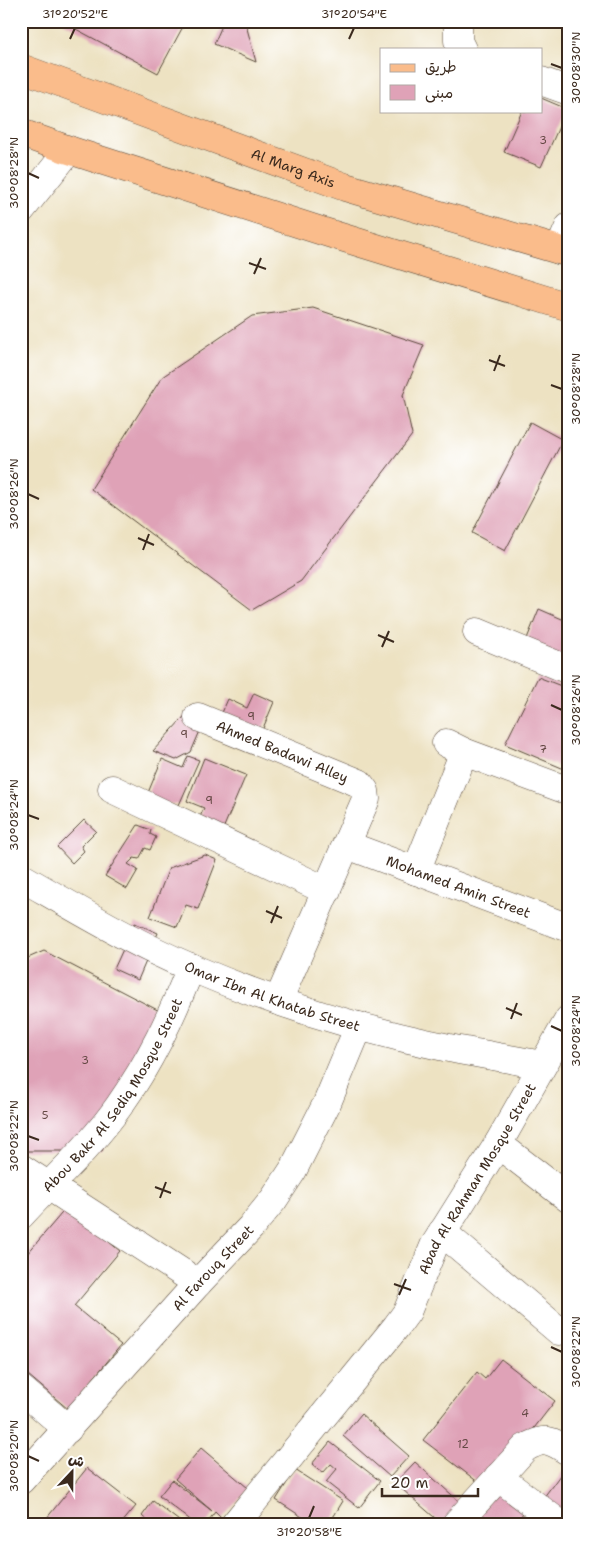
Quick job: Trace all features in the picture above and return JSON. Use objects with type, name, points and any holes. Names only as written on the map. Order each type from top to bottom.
[{"type":"main road","name":"Al Marg Axis","points":[[21,68],[345,186],[565,244]]},
{"type":"main road","points":[[21,133],[328,233],[569,307]]},
{"type":"street","points":[[458,21],[458,41],[462,48]]},
{"type":"street","points":[[542,81],[569,91]]},
{"type":"street","points":[[21,210],[69,150]]},
{"type":"street","points":[[478,632],[569,670]]},
{"type":"street","name":"Ahmed Badawi Alley","points":[[198,717],[363,787],[366,799],[347,845]]},
{"type":"street","points":[[416,871],[455,748],[569,791]]},
{"type":"street","points":[[112,789],[327,890]]},
{"type":"street","points":[[278,1001],[347,845]]},
{"type":"street","name":"Mohamed Amin Street","points":[[347,845],[569,928]]},
{"type":"street","name":"Omar Ibn Al Khatab Street","points":[[21,877],[103,924],[191,968],[278,1001],[359,1026],[448,1048],[542,1065]]},
{"type":"street","name":"Abou Bakr Al Sediq Mosque Street","points":[[21,1215],[85,1148],[118,1107],[147,1063],[172,1016],[191,968]]},
{"type":"street","name":"Al Farouq Street","points":[[21,1480],[274,1199],[293,1170],[327,1102],[359,1026]]},
{"type":"street","name":"Abad Al Rahman Mosque Street","points":[[235,1524],[407,1312],[434,1246],[498,1144],[542,1065],[565,1034]]},
{"type":"street","points":[[498,1144],[569,1199]]},
{"type":"street","points":[[21,1168],[198,1283]]},
{"type":"street","points":[[442,1232],[559,1332]]},
{"type":"street","points":[[21,1389],[68,1429]]},
{"type":"street","points":[[456,1524],[525,1448],[540,1440],[554,1442],[569,1452]]},
{"type":"street","points":[[498,1477],[560,1524]]},
{"type":"building","points":[[61,21],[186,21],[158,73]]},
{"type":"building","points":[[224,21],[245,21],[256,62],[214,44]]},
{"type":"building","points":[[542,98],[567,109],[541,167],[504,152],[522,112],[542,112]]},
{"type":"building","points":[[313,308],[424,345],[403,395],[412,435],[301,581],[252,610],[91,489],[162,377],[252,316]]},
{"type":"building","points":[[530,422],[563,440],[505,551],[472,533]]},
{"type":"building","points":[[539,609],[569,622],[569,665],[524,646]]},
{"type":"building","points":[[538,677],[569,689],[569,771],[505,744]]},
{"type":"building","points":[[254,693],[274,702],[261,733],[221,715],[228,699],[247,708]]},
{"type":"building","points":[[190,710],[206,717],[191,752],[176,760],[153,751]]},
{"type":"building","points":[[188,756],[199,760],[179,805],[145,800],[162,759],[183,768]]},
{"type":"building","points":[[204,758],[246,775],[223,829],[199,819],[204,808],[187,801]]},
{"type":"building","points":[[84,820],[96,831],[81,846],[84,851],[72,863],[57,847]]},
{"type":"building","points":[[138,825],[151,830],[150,834],[156,837],[150,850],[145,848],[139,859],[134,858],[128,864],[138,870],[127,889],[105,876]]},
{"type":"building","points":[[205,855],[217,860],[198,909],[186,905],[177,927],[150,917],[169,868]]},
{"type":"building","points":[[135,923],[158,933],[138,980],[114,969]]},
{"type":"building","points":[[44,951],[171,1017],[102,1151],[21,1151],[21,961]]},
{"type":"building","points":[[67,1207],[120,1251],[74,1306],[121,1345],[68,1409],[21,1369],[21,1261]]},
{"type":"building","points":[[501,1359],[555,1401],[487,1489],[423,1440],[477,1372],[485,1379]]},
{"type":"building","points":[[361,1414],[409,1456],[390,1477],[343,1436]]},
{"type":"building","points":[[330,1442],[380,1481],[359,1508],[326,1482],[337,1469],[331,1464],[323,1473],[312,1464]]},
{"type":"building","points":[[201,1448],[248,1488],[222,1519],[215,1512],[206,1524],[192,1524],[193,1522],[159,1496],[172,1480],[212,1511],[175,1479]]},
{"type":"building","points":[[415,1462],[461,1503],[442,1524],[395,1483]]},
{"type":"building","points":[[569,1463],[569,1521],[541,1501]]},
{"type":"building","points":[[87,1468],[136,1506],[121,1524],[42,1524]]},
{"type":"building","points":[[295,1470],[343,1501],[329,1524],[313,1524],[276,1500]]},
{"type":"building","points":[[498,1486],[528,1505],[516,1524],[486,1524],[477,1518]]},
{"type":"building","points":[[153,1501],[183,1524],[151,1524],[142,1516]]},
{"type":"building","points":[[531,1510],[551,1524],[521,1524]]}]
